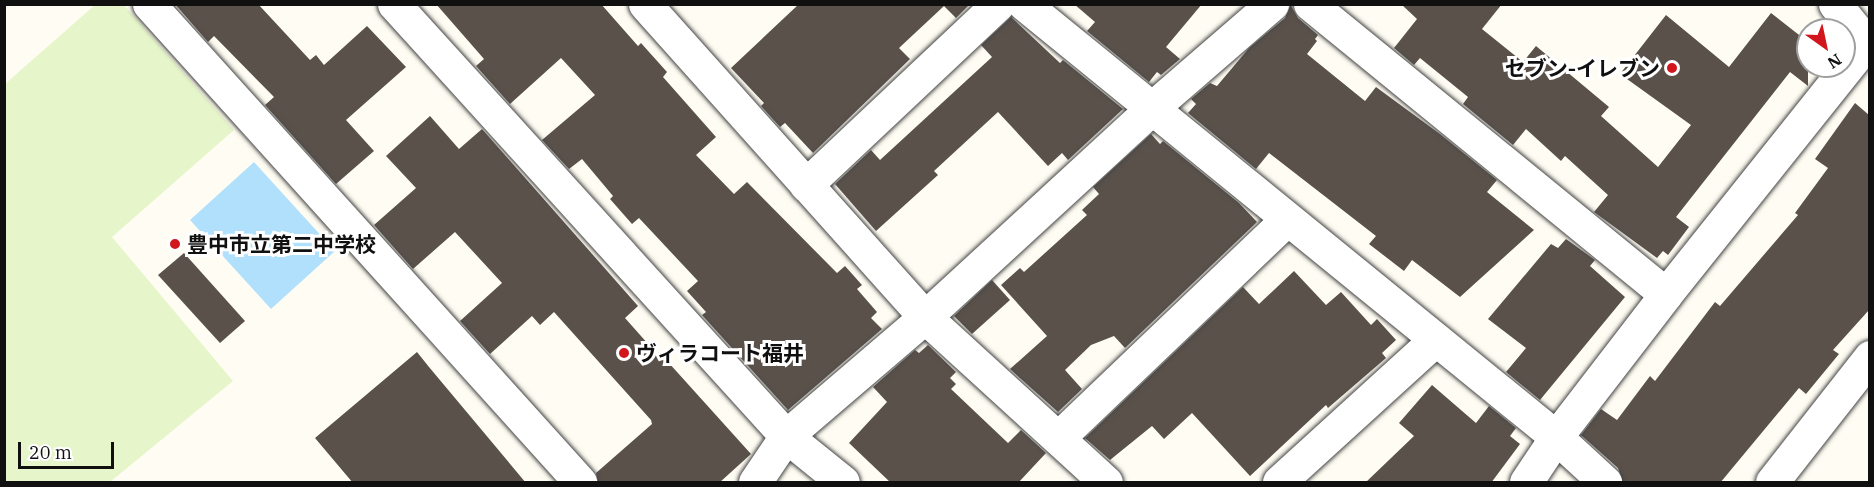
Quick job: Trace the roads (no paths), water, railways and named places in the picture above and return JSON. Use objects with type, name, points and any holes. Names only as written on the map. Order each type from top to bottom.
[{"type":"street","points":[[149,4],[580,483]]},
{"type":"street","points":[[394,4],[786,436],[843,483]]},
{"type":"street","points":[[645,4],[925,317],[1106,483]]},
{"type":"street","points":[[806,185],[998,4]]},
{"type":"street","points":[[1024,4],[1556,437],[1605,483]]},
{"type":"street","points":[[755,483],[786,436],[925,317],[1152,108],[1272,4]]},
{"type":"street","points":[[1310,4],[1666,294]]},
{"type":"street","points":[[1526,483],[1556,437],[1666,294],[1868,44],[1835,4]]},
{"type":"street","points":[[1058,438],[1287,219]]},
{"type":"street","points":[[1279,483],[1436,339]]},
{"type":"street","points":[[1772,483],[1869,357]]},
{"type":"water","points":[[254,162],[335,251],[271,309],[190,220]]},
{"type":"place","name":"セブン-イレブン","points":[[1672,68]]},
{"type":"place","name":"豊中市立第二中学校","points":[[175,244]]},
{"type":"place","name":"ヴィラコート福井","points":[[624,353]]}]
